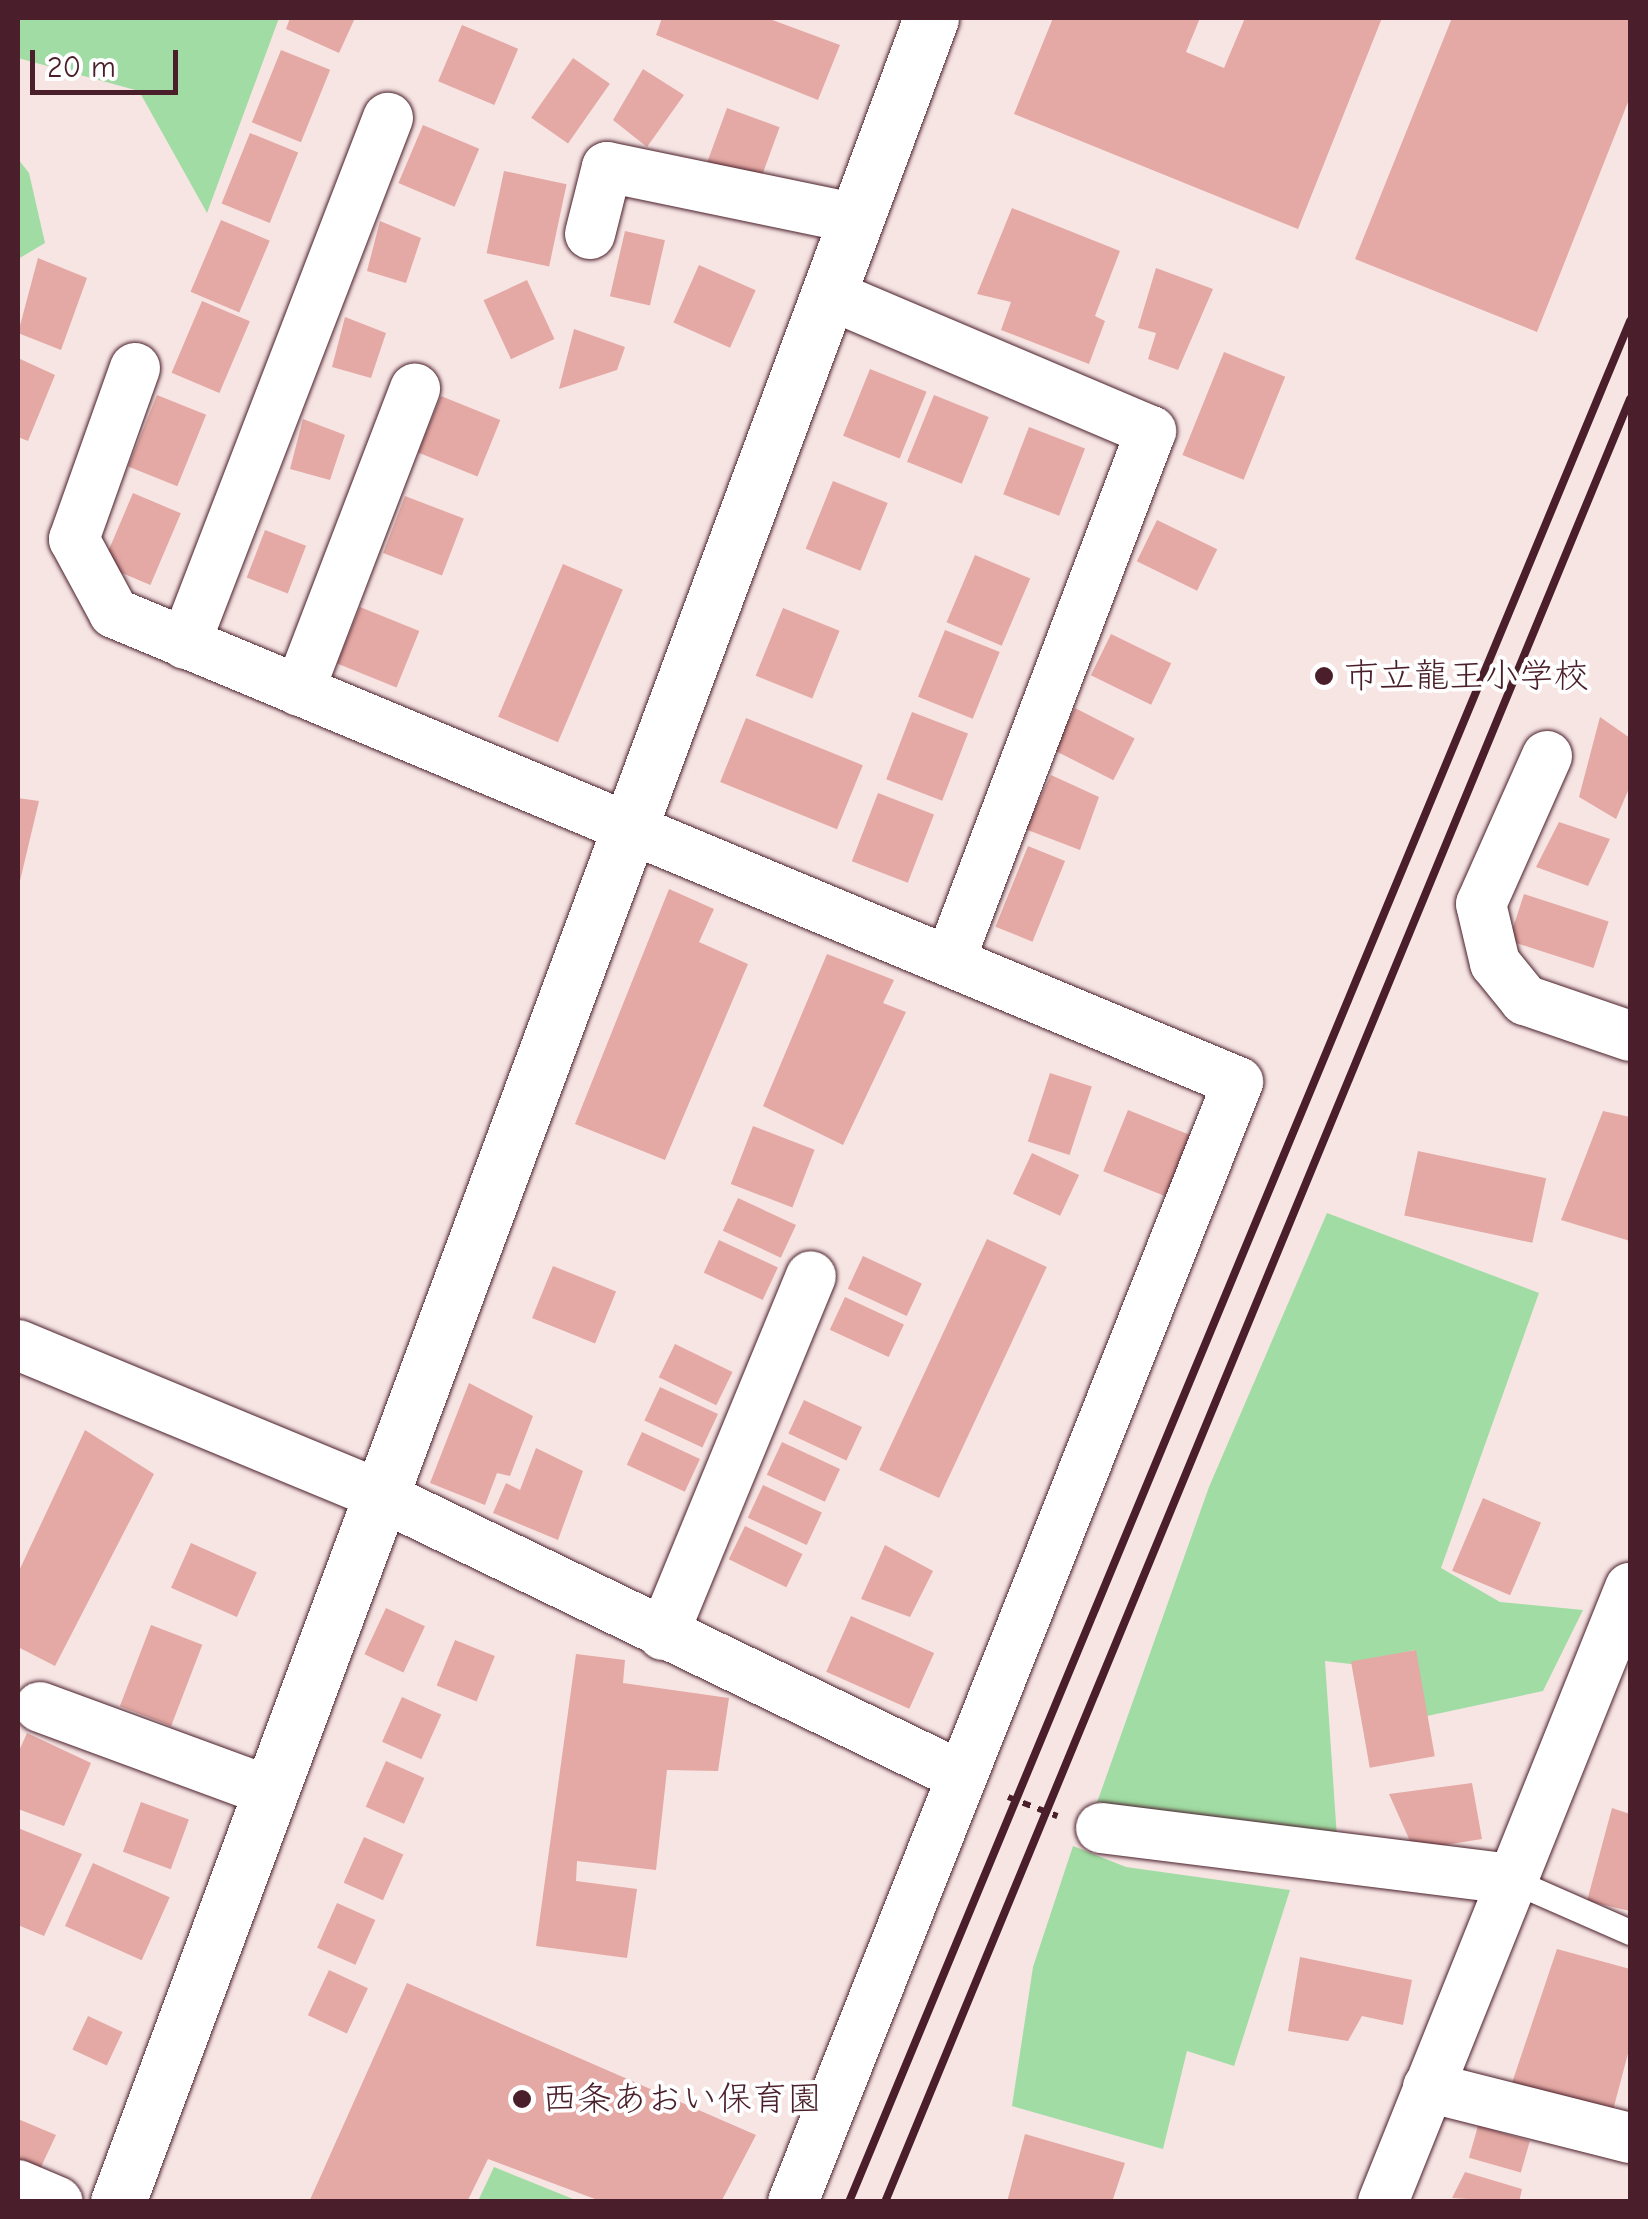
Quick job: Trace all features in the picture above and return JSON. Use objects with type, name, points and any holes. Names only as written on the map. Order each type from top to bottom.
[{"type":"street","points":[[118,2202],[377,1494],[634,827],[932,18]]},
{"type":"street","points":[[184,644],[388,118]]},
{"type":"street","points":[[590,234],[607,167],[857,219]]},
{"type":"street","points":[[828,294],[1151,431],[950,960]]},
{"type":"street","points":[[135,368],[74,539],[114,614],[634,827],[1238,1082],[959,1774],[793,2202]]},
{"type":"street","points":[[300,690],[414,389]]},
{"type":"street","points":[[1547,756],[1481,904],[1496,964],[1525,1000],[1630,1036]]},
{"type":"street","points":[[663,1635],[811,1276]]},
{"type":"street","points":[[18,1345],[377,1494],[663,1635],[959,1774]]},
{"type":"street","points":[[1383,2202],[1630,1589]]},
{"type":"street","points":[[40,1707],[268,1792]]},
{"type":"street","points":[[1102,1828],[1510,1879]]},
{"type":"street","points":[[1428,2087],[1630,2138]]},
{"type":"street","points":[[18,2186],[58,2202]]},
{"type":"lane","points":[[1510,1879],[1630,1932]]},
{"type":"path","points":[[959,1774],[1102,1828]]},
{"type":"green space","points":[[18,18],[279,18],[207,213],[139,91],[18,58]]},
{"type":"green space","points":[[18,159],[29,173],[45,243],[18,259]]},
{"type":"green space","points":[[1327,1213],[1539,1293],[1441,1568],[1500,1602],[1583,1610],[1543,1691],[1427,1716],[1415,1650],[1351,1664],[1325,1661],[1337,1838],[1094,1811],[1209,1487]]},
{"type":"green space","points":[[1073,1846],[1126,1867],[1290,1890],[1234,2066],[1187,2051],[1163,2149],[1012,2106],[1033,1967]]},
{"type":"green space","points":[[494,2167],[578,2201],[478,2201]]},
{"type":"building","points":[[290,18],[355,18],[339,53],[286,29]]},
{"type":"building","points":[[662,18],[767,18],[840,45],[818,100],[656,35]]},
{"type":"building","points":[[1053,18],[1200,18],[1186,52],[1224,68],[1245,18],[1382,18],[1298,229],[1014,114]]},
{"type":"building","points":[[1452,18],[1630,20],[1630,97],[1537,332],[1355,259]]},
{"type":"building","points":[[462,25],[518,49],[494,105],[438,81]]},
{"type":"building","points":[[281,50],[330,70],[301,142],[252,122]]},
{"type":"building","points":[[573,58],[610,84],[568,144],[531,118]]},
{"type":"building","points":[[643,69],[684,95],[647,147],[613,120]]},
{"type":"building","points":[[727,108],[780,127],[760,181],[708,162]]},
{"type":"building","points":[[423,125],[479,149],[455,207],[398,183]]},
{"type":"building","points":[[250,133],[298,152],[270,223],[222,203]]},
{"type":"building","points":[[504,171],[567,184],[549,266],[487,253]]},
{"type":"building","points":[[1012,208],[1120,251],[1095,316],[1105,321],[1089,364],[1001,330],[1011,302],[977,294]]},
{"type":"building","points":[[221,220],[270,241],[239,313],[191,292]]},
{"type":"building","points":[[380,221],[421,238],[406,283],[367,271]]},
{"type":"building","points":[[625,231],[665,240],[650,306],[610,296]]},
{"type":"building","points":[[38,258],[87,278],[61,350],[18,333]]},
{"type":"building","points":[[699,265],[756,290],[730,348],[673,323]]},
{"type":"building","points":[[1156,268],[1213,289],[1178,370],[1148,359],[1156,333],[1138,328]]},
{"type":"building","points":[[527,280],[554,339],[511,359],[483,300]]},
{"type":"building","points":[[202,301],[250,321],[219,393],[172,373]]},
{"type":"building","points":[[345,317],[386,333],[371,378],[332,367]]},
{"type":"building","points":[[574,329],[625,347],[617,370],[559,389]]},
{"type":"building","points":[[1224,352],[1285,377],[1244,480],[1182,455]]},
{"type":"building","points":[[18,358],[55,375],[28,441],[18,437]]},
{"type":"building","points":[[870,369],[927,392],[900,459],[843,436]]},
{"type":"building","points":[[157,395],[206,415],[177,486],[128,466]]},
{"type":"building","points":[[934,395],[989,417],[962,484],[907,462]]},
{"type":"building","points":[[441,396],[500,420],[477,477],[418,453]]},
{"type":"building","points":[[303,419],[345,435],[330,480],[290,469]]},
{"type":"building","points":[[1029,427],[1085,449],[1059,516],[1003,494]]},
{"type":"building","points":[[833,481],[888,503],[860,571],[806,549]]},
{"type":"building","points":[[133,493],[181,513],[150,585],[103,565]]},
{"type":"building","points":[[405,496],[464,519],[442,576],[383,553]]},
{"type":"building","points":[[1157,520],[1217,549],[1197,591],[1137,561]]},
{"type":"building","points":[[265,530],[306,546],[288,593],[247,578]]},
{"type":"building","points":[[975,555],[1030,578],[1002,646],[946,622]]},
{"type":"building","points":[[563,564],[623,589],[558,742],[498,717]]},
{"type":"building","points":[[360,607],[419,631],[396,688],[337,664]]},
{"type":"building","points":[[783,608],[840,631],[812,699],[756,676]]},
{"type":"building","points":[[945,630],[1000,652],[973,719],[918,697]]},
{"type":"building","points":[[1111,634],[1171,663],[1151,705],[1091,675]]},
{"type":"building","points":[[1075,708],[1135,738],[1113,780],[1054,750]]},
{"type":"building","points":[[912,712],[968,734],[942,801],[886,779]]},
{"type":"building","points":[[1600,717],[1630,738],[1630,786],[1616,819],[1579,797]]},
{"type":"building","points":[[746,718],[863,765],[837,829],[720,782]]},
{"type":"building","points":[[1051,775],[1099,797],[1080,850],[1025,829]]},
{"type":"building","points":[[878,793],[934,815],[908,883],[852,861]]},
{"type":"building","points":[[18,798],[39,801],[19,885],[18,885]]},
{"type":"building","points":[[1559,822],[1610,839],[1588,886],[1536,867]]},
{"type":"building","points":[[1028,846],[1065,861],[1032,942],[995,927]]},
{"type":"building","points":[[669,889],[714,909],[699,942],[748,964],[665,1160],[575,1124]]},
{"type":"building","points":[[1524,894],[1609,922],[1594,968],[1509,941]]},
{"type":"building","points":[[827,954],[894,980],[883,1003],[906,1012],[843,1145],[763,1106]]},
{"type":"building","points":[[1050,1073],[1092,1087],[1070,1155],[1028,1141]]},
{"type":"building","points":[[1128,1110],[1192,1136],[1167,1197],[1103,1171]]},
{"type":"building","points":[[1603,1111],[1630,1117],[1630,1241],[1561,1220]]},
{"type":"building","points":[[753,1126],[815,1150],[792,1208],[731,1184]]},
{"type":"building","points":[[1418,1151],[1546,1178],[1532,1243],[1404,1216]]},
{"type":"building","points":[[1032,1153],[1079,1175],[1060,1216],[1013,1194]]},
{"type":"building","points":[[738,1198],[796,1225],[781,1258],[723,1231]]},
{"type":"building","points":[[987,1239],[1047,1267],[939,1498],[879,1470]]},
{"type":"building","points":[[719,1240],[778,1267],[763,1300],[704,1273]]},
{"type":"building","points":[[863,1256],[922,1283],[907,1316],[848,1289]]},
{"type":"building","points":[[553,1266],[616,1291],[595,1343],[532,1318]]},
{"type":"building","points":[[845,1297],[904,1324],[889,1357],[830,1330]]},
{"type":"building","points":[[675,1344],[733,1372],[716,1405],[659,1377]]},
{"type":"building","points":[[469,1383],[533,1416],[510,1476],[497,1473],[485,1505],[430,1483]]},
{"type":"building","points":[[660,1387],[718,1414],[702,1448],[644,1421]]},
{"type":"building","points":[[804,1400],[862,1427],[846,1461],[788,1434]]},
{"type":"building","points":[[85,1430],[154,1474],[55,1666],[18,1647],[18,1573]]},
{"type":"building","points":[[642,1432],[700,1459],[685,1492],[627,1465]]},
{"type":"building","points":[[782,1442],[840,1469],[825,1502],[767,1475]]},
{"type":"building","points":[[536,1448],[583,1471],[558,1540],[493,1513],[506,1483],[520,1490]]},
{"type":"building","points":[[763,1485],[822,1512],[807,1545],[748,1518]]},
{"type":"building","points":[[1483,1498],[1541,1523],[1510,1595],[1452,1571]]},
{"type":"building","points":[[745,1526],[803,1554],[786,1587],[729,1559]]},
{"type":"building","points":[[191,1543],[257,1572],[237,1617],[171,1588]]},
{"type":"building","points":[[885,1545],[933,1571],[910,1617],[861,1599]]},
{"type":"building","points":[[386,1608],[425,1626],[403,1672],[364,1654]]},
{"type":"building","points":[[851,1616],[934,1653],[909,1709],[826,1672]]},
{"type":"building","points":[[151,1625],[202,1645],[171,1726],[120,1706]]},
{"type":"building","points":[[455,1640],[495,1656],[477,1702],[437,1685]]},
{"type":"building","points":[[1416,1650],[1435,1756],[1370,1768],[1351,1661]]},
{"type":"building","points":[[576,1654],[625,1660],[623,1683],[729,1698],[718,1771],[667,1770],[656,1870],[577,1861],[576,1881],[637,1889],[627,1958],[536,1946]]},
{"type":"building","points":[[402,1697],[441,1714],[421,1759],[382,1742]]},
{"type":"building","points":[[27,1733],[91,1763],[64,1826],[18,1809],[18,1753]]},
{"type":"building","points":[[386,1761],[424,1778],[404,1824],[366,1807]]},
{"type":"building","points":[[1472,1783],[1482,1839],[1414,1850],[1389,1794]]},
{"type":"building","points":[[141,1802],[189,1819],[171,1869],[123,1852]]},
{"type":"building","points":[[1612,1808],[1630,1814],[1630,1911],[1587,1901]]},
{"type":"building","points":[[18,1828],[82,1854],[44,1936],[18,1925]]},
{"type":"building","points":[[364,1837],[403,1854],[383,1900],[344,1883]]},
{"type":"building","points":[[93,1863],[170,1897],[142,1960],[65,1926]]},
{"type":"building","points":[[337,1903],[375,1920],[355,1965],[317,1948]]},
{"type":"building","points":[[1557,1949],[1630,1969],[1630,2046],[1612,2114],[1510,2089]]},
{"type":"building","points":[[1300,1957],[1412,1980],[1403,2025],[1362,2016],[1348,2041],[1288,2031]]},
{"type":"building","points":[[329,1970],[368,1988],[347,2033],[308,2015]]},
{"type":"building","name":"西条あおい保育園","points":[[407,1983],[756,2135],[721,2202],[603,2202],[488,2159],[467,2202],[309,2202]]},
{"type":"building","points":[[88,2016],[122,2032],[107,2066],[72,2050]]},
{"type":"building","points":[[18,2119],[56,2135],[40,2169],[18,2161]]},
{"type":"building","points":[[1478,2126],[1530,2141],[1521,2173],[1469,2158]]},
{"type":"building","points":[[1025,2134],[1125,2163],[1112,2202],[1007,2202]]},
{"type":"building","points":[[1465,2172],[1522,2189],[1519,2202],[1452,2198]]},
{"type":"railway","points":[[849,2202],[1630,321]]},
{"type":"railway","points":[[885,2202],[1630,399]]},
{"type":"place","name":"市立龍王小学校","points":[[1324,676]]},
{"type":"place","name":"西条あおい保育園","points":[[522,2099]]}]
